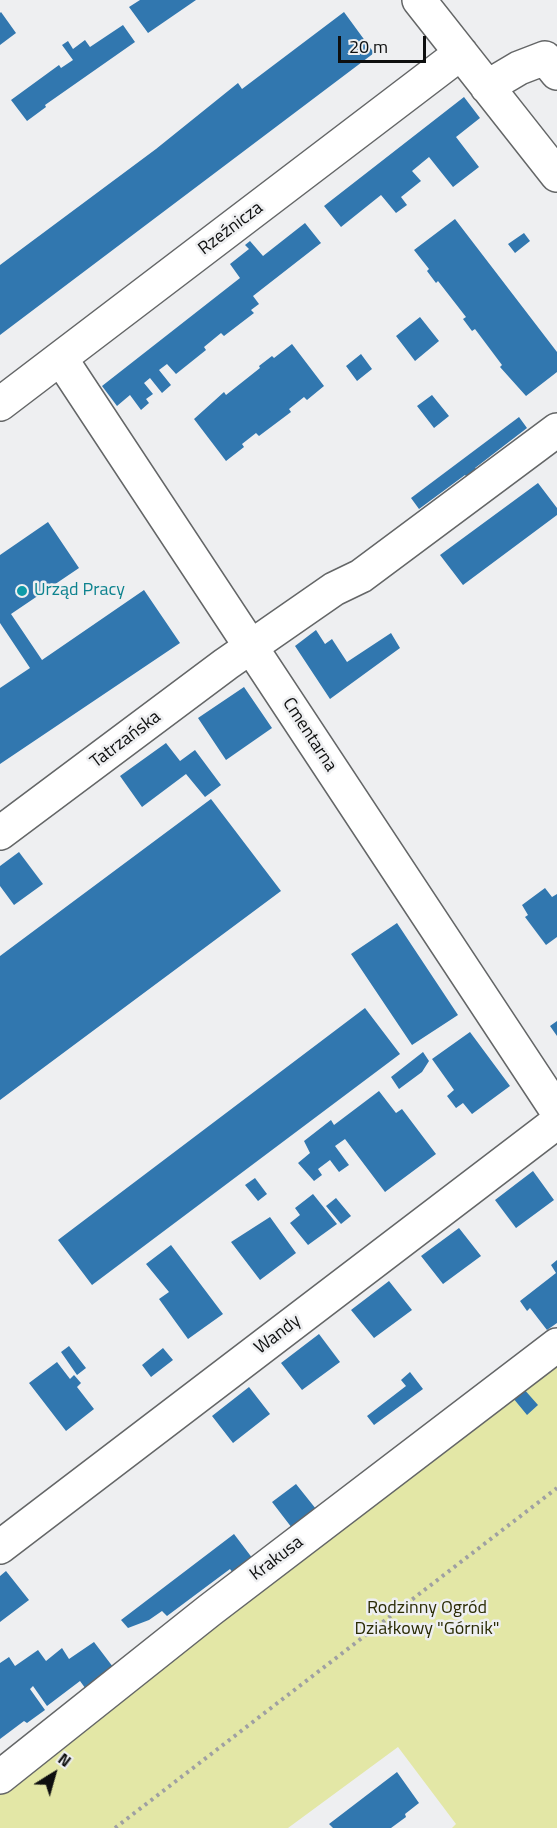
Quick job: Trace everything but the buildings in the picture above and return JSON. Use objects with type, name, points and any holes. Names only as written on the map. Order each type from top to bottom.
[{"type":"street","points":[[419,0],[557,175]]},
{"type":"street","name":"Rzeźnicza","points":[[0,404],[461,53]]},
{"type":"street","points":[[487,87],[519,68],[553,62]]},
{"type":"street","name":"Cmentarna","points":[[61,359],[557,1111]]},
{"type":"street","name":"Tatrzańska","points":[[0,833],[226,664],[334,589],[361,576],[557,430]]},
{"type":"street","name":"Wandy","points":[[0,1547],[557,1122]]},
{"type":"street","name":"Krakusa","points":[[0,1777],[210,1610],[557,1344]]},
{"type":"path","points":[[115,1828],[557,1488]]},
{"type":"green space","name":"Rodzinny Ogród Działkowy \"Górnik\"","points":[[557,1355],[557,1828],[452,1828],[456,1824],[398,1747],[288,1828],[0,1828],[0,1788]]},
{"type":"place","name":"Urząd Pracy","points":[[22,591]]}]
